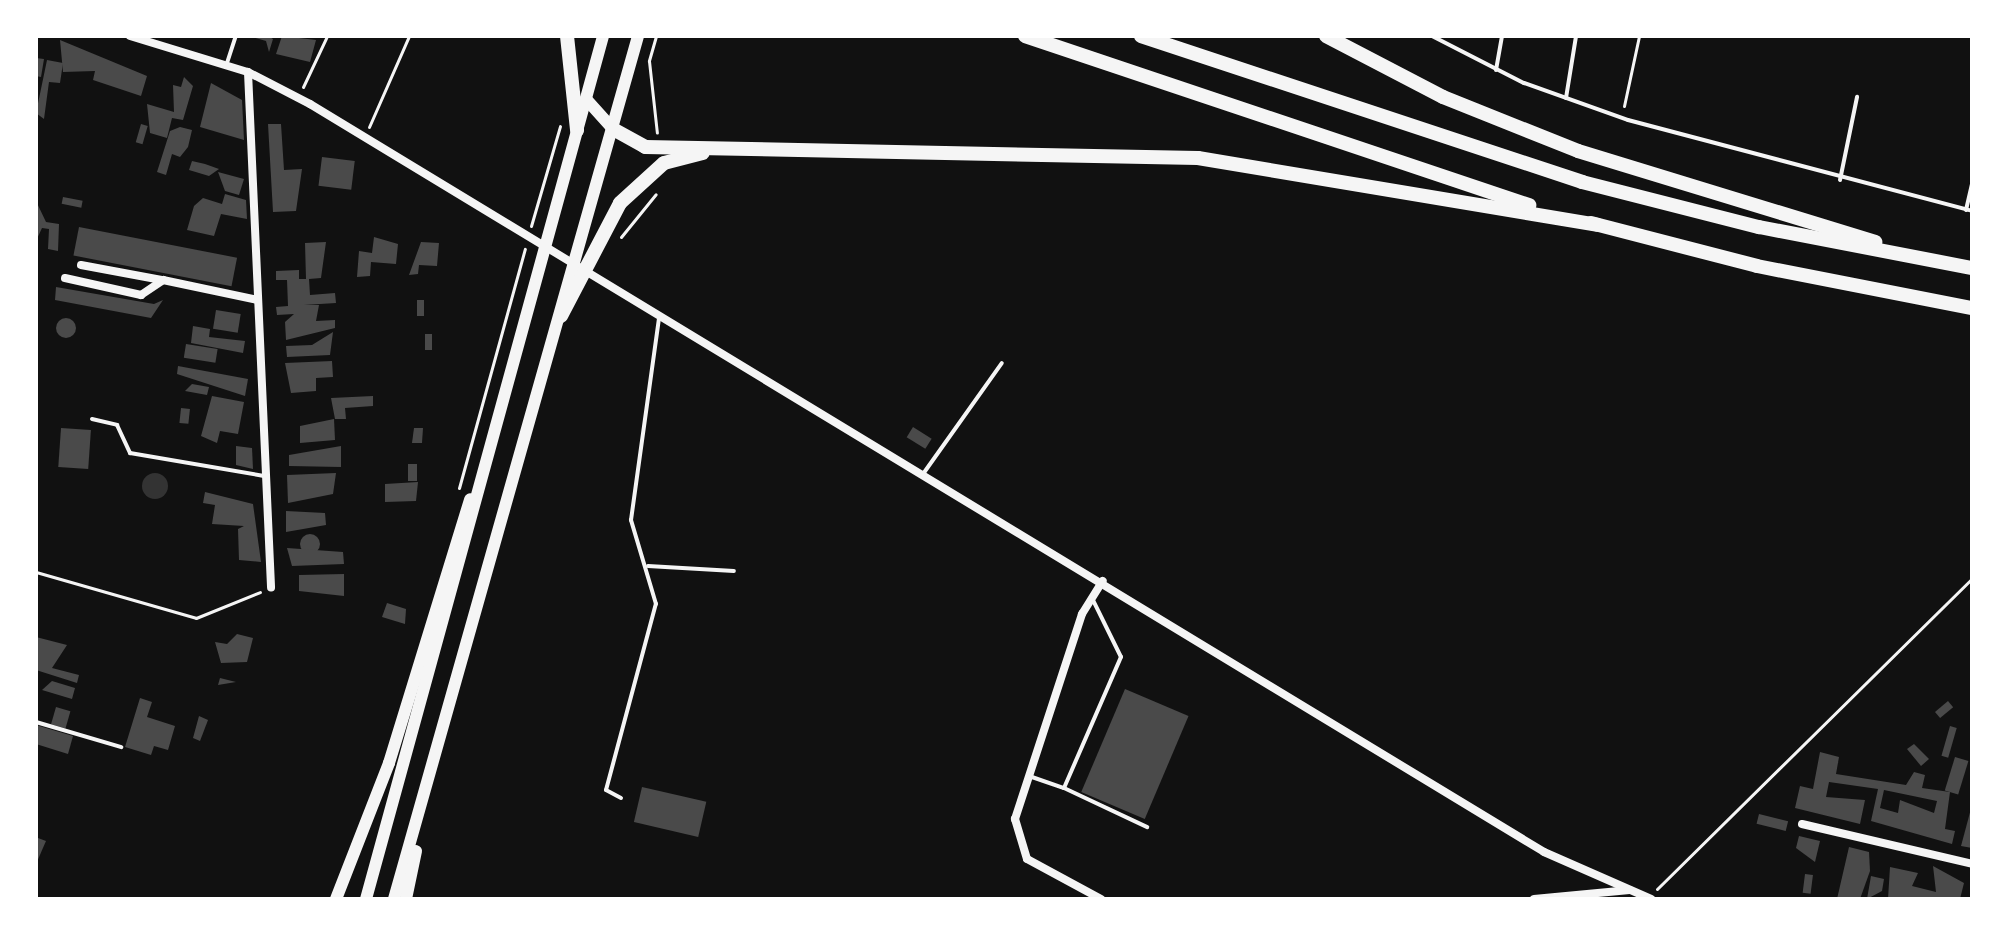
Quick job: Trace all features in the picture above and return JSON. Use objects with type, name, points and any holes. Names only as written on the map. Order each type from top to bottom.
[{"type":"highway","points":[[567,36],[577,130]]},
{"type":"highway","points":[[1025,36],[1275,125],[1597,225],[1757,266],[1972,308]]},
{"type":"highway","points":[[1141,36],[1582,182],[1972,268]]},
{"type":"highway","points":[[1326,36],[1443,97],[1578,151],[1946,264]]},
{"type":"highway","points":[[613,129],[645,147],[1198,158],[1597,225]]},
{"type":"highway","points":[[561,316],[586,253],[620,203],[642,179],[664,163],[723,149]]},
{"type":"main road","points":[[366,899],[603,36]]},
{"type":"main road","points":[[586,253],[613,129],[638,36]]},
{"type":"main road","points":[[586,99],[613,129]]},
{"type":"main road","points":[[394,899],[561,316]]},
{"type":"main road","points":[[336,899],[389,763],[460,520],[484,471]]},
{"type":"main road","points":[[406,899],[431,776]]},
{"type":"street","points":[[130,36],[248,72],[298,98],[1103,581],[1544,852],[1650,899]]},
{"type":"street","points":[[248,72],[271,587]]},
{"type":"street","points":[[81,265],[258,300]]},
{"type":"street","points":[[65,278],[141,295],[163,280]]},
{"type":"street","points":[[1101,899],[1027,859],[1015,819],[1025,775],[1092,598],[1103,581]]},
{"type":"street","points":[[1802,824],[1972,864]]},
{"type":"street","points":[[1534,899],[1631,890]]},
{"type":"lane","points":[[226,65],[236,36]]},
{"type":"lane","points":[[1432,36],[1496,70],[1621,118],[1840,180],[1969,211],[1972,184]]},
{"type":"lane","points":[[1496,70],[1502,36]]},
{"type":"lane","points":[[1566,98],[1576,36]]},
{"type":"lane","points":[[1840,180],[1857,97]]},
{"type":"lane","points":[[621,798],[606,790],[656,604],[648,566],[631,520],[659,317]]},
{"type":"lane","points":[[923,474],[1002,363]]},
{"type":"lane","points":[[92,419],[117,425],[130,453],[266,477]]},
{"type":"lane","points":[[648,566],[734,571]]},
{"type":"lane","points":[[1064,788],[1121,657],[1092,598]]},
{"type":"lane","points":[[36,722],[121,747]]},
{"type":"lane","points":[[1025,775],[1064,788],[1147,827]]},
{"type":"path","points":[[298,98],[327,36]]},
{"type":"path","points":[[364,138],[409,36]]},
{"type":"path","points":[[649,61],[656,36]]},
{"type":"path","points":[[1621,118],[1639,36]]},
{"type":"path","points":[[534,217],[561,110]]},
{"type":"path","points":[[36,572],[196,618],[271,587]]},
{"type":"path","points":[[1650,899],[1686,853],[1972,578]]},
{"type":"shaded area","points":[[155,473],[164,477],[168,486],[164,495],[155,499],[146,495],[142,486],[146,477]]},
{"type":"building","points":[[268,36],[273,39],[269,52],[266,41],[252,37]]},
{"type":"building","points":[[282,36],[316,40],[310,62],[276,54]]},
{"type":"building","points":[[60,40],[147,76],[141,96],[93,80],[95,71],[63,72]]},
{"type":"building","points":[[36,58],[44,59],[41,77],[36,76]]},
{"type":"building","points":[[47,60],[63,63],[60,83],[49,82],[44,119],[36,113]]},
{"type":"building","points":[[184,77],[193,86],[183,120],[172,118],[167,138],[150,133],[147,104],[174,112],[173,85],[181,87]]},
{"type":"building","points":[[211,83],[242,100],[244,140],[200,127]]},
{"type":"building","points":[[141,124],[148,126],[142,144],[136,142]]},
{"type":"building","points":[[268,124],[281,124],[284,170],[302,169],[296,211],[273,212]]},
{"type":"building","points":[[180,127],[192,130],[188,147],[180,157],[172,154],[166,175],[157,172],[170,131]]},
{"type":"building","points":[[322,157],[355,161],[351,190],[318,186]]},
{"type":"building","points":[[192,161],[219,169],[209,176],[189,170]]},
{"type":"building","points":[[218,172],[244,179],[239,195],[225,191]]},
{"type":"building","points":[[225,194],[246,200],[247,219],[221,214],[214,236],[187,230],[194,206],[203,198],[222,204]]},
{"type":"building","points":[[63,197],[83,201],[81,208],[62,204]]},
{"type":"building","points":[[36,201],[46,222],[59,224],[58,251],[48,249],[49,229],[42,228],[36,241]]},
{"type":"building","points":[[79,227],[237,258],[232,286],[73,255]]},
{"type":"building","points":[[374,237],[398,244],[396,264],[371,262],[370,276],[357,277],[359,251],[372,253]]},
{"type":"building","points":[[326,242],[321,278],[309,279],[310,295],[335,293],[336,303],[304,305],[319,305],[316,321],[335,320],[335,328],[286,340],[285,322],[294,314],[277,315],[276,307],[288,306],[287,280],[276,280],[276,271],[299,270],[299,279],[306,279],[305,243]]},
{"type":"building","points":[[421,242],[439,243],[437,266],[419,265],[418,274],[409,275]]},
{"type":"building","points":[[56,287],[154,304],[163,300],[151,318],[55,300]]},
{"type":"building","points":[[417,300],[424,300],[424,316],[417,316]]},
{"type":"building","points":[[216,310],[241,314],[238,333],[213,329]]},
{"type":"building","points":[[66,318],[73,321],[76,328],[73,335],[66,338],[59,335],[56,328],[59,321]]},
{"type":"building","points":[[193,326],[210,329],[209,337],[245,341],[243,353],[191,343]]},
{"type":"building","points":[[333,332],[330,355],[287,357],[286,346],[312,345]]},
{"type":"building","points":[[425,334],[432,334],[432,350],[425,350]]},
{"type":"building","points":[[186,344],[218,349],[215,363],[184,358]]},
{"type":"building","points":[[332,361],[333,377],[316,378],[316,391],[291,393],[285,363]]},
{"type":"building","points":[[178,366],[248,379],[245,396],[177,374]]},
{"type":"building","points":[[192,384],[209,387],[207,395],[185,391]]},
{"type":"building","points":[[212,396],[244,402],[238,434],[220,431],[217,443],[201,436]]},
{"type":"building","points":[[373,396],[373,406],[345,408],[346,419],[335,419],[331,398]]},
{"type":"building","points":[[181,408],[190,409],[188,424],[179,423]]},
{"type":"building","points":[[334,419],[335,440],[300,443],[300,426]]},
{"type":"building","points":[[913,427],[932,439],[925,449],[907,437]]},
{"type":"building","points":[[61,428],[91,430],[88,469],[58,467]]},
{"type":"building","points":[[414,428],[423,428],[422,443],[412,443]]},
{"type":"building","points":[[236,446],[252,448],[253,469],[236,465]]},
{"type":"building","points":[[341,446],[341,467],[289,466],[289,455]]},
{"type":"building","points":[[408,464],[417,464],[417,481],[408,481]]},
{"type":"building","points":[[336,473],[333,494],[288,503],[287,475]]},
{"type":"building","points":[[418,482],[416,501],[385,502],[385,484]]},
{"type":"building","points":[[205,492],[253,504],[261,562],[239,560],[238,529],[244,526],[212,524],[215,505],[203,503]]},
{"type":"building","points":[[286,511],[325,513],[326,525],[286,532]]},
{"type":"building","points":[[306,534],[314,534],[320,544],[314,554],[306,554],[300,548],[300,540]]},
{"type":"building","points":[[287,548],[343,552],[344,564],[292,566]]},
{"type":"building","points":[[344,574],[344,596],[299,591],[299,575]]},
{"type":"building","points":[[387,603],[406,609],[405,624],[382,617]]},
{"type":"building","points":[[237,634],[253,638],[247,662],[221,663],[215,642],[227,644]]},
{"type":"building","points":[[36,637],[67,645],[52,668],[79,675],[77,683],[36,670]]},
{"type":"building","points":[[220,678],[236,682],[218,685]]},
{"type":"building","points":[[52,681],[75,688],[72,699],[42,690]]},
{"type":"building","points":[[1125,689],[1189,716],[1145,819],[1081,792]]},
{"type":"building","points":[[140,698],[152,702],[147,717],[175,726],[168,750],[154,746],[151,755],[125,747]]},
{"type":"building","points":[[1948,701],[1953,707],[1940,718],[1935,712]]},
{"type":"building","points":[[56,707],[70,711],[65,728],[51,724]]},
{"type":"building","points":[[199,716],[208,720],[200,741],[193,738]]},
{"type":"building","points":[[36,725],[73,736],[68,754],[36,744]]},
{"type":"building","points":[[1950,726],[1957,728],[1948,758],[1941,756]]},
{"type":"building","points":[[1914,744],[1929,759],[1921,766],[1907,749]]},
{"type":"building","points":[[1820,752],[1839,757],[1836,774],[1906,785],[1914,772],[1925,775],[1922,788],[1950,792],[1945,829],[1955,831],[1952,844],[1871,821],[1878,789],[1829,782],[1826,797],[1865,800],[1860,824],[1795,808],[1800,786],[1813,789]],"holes":[[[1884,790],[1937,801],[1934,813],[1900,800],[1898,813],[1880,808]]]},
{"type":"building","points":[[1955,757],[1968,761],[1958,795],[1945,790]]},
{"type":"building","points":[[642,787],[706,802],[698,837],[634,822]]},
{"type":"building","points":[[1972,805],[1972,848],[1961,846]]},
{"type":"building","points":[[1759,814],[1788,821],[1786,831],[1757,824]]},
{"type":"building","points":[[1799,836],[1820,841],[1815,862],[1796,848]]},
{"type":"building","points":[[38,838],[46,841],[36,864],[36,844]]},
{"type":"building","points":[[1849,847],[1869,852],[1870,871],[1860,899],[1837,899]]},
{"type":"building","points":[[1933,866],[1964,883],[1960,899],[1888,899],[1890,867],[1918,873],[1912,886],[1936,892]]},
{"type":"building","points":[[1805,874],[1813,875],[1811,894],[1803,893]]},
{"type":"building","points":[[1871,876],[1884,879],[1882,891],[1867,899]]}]
